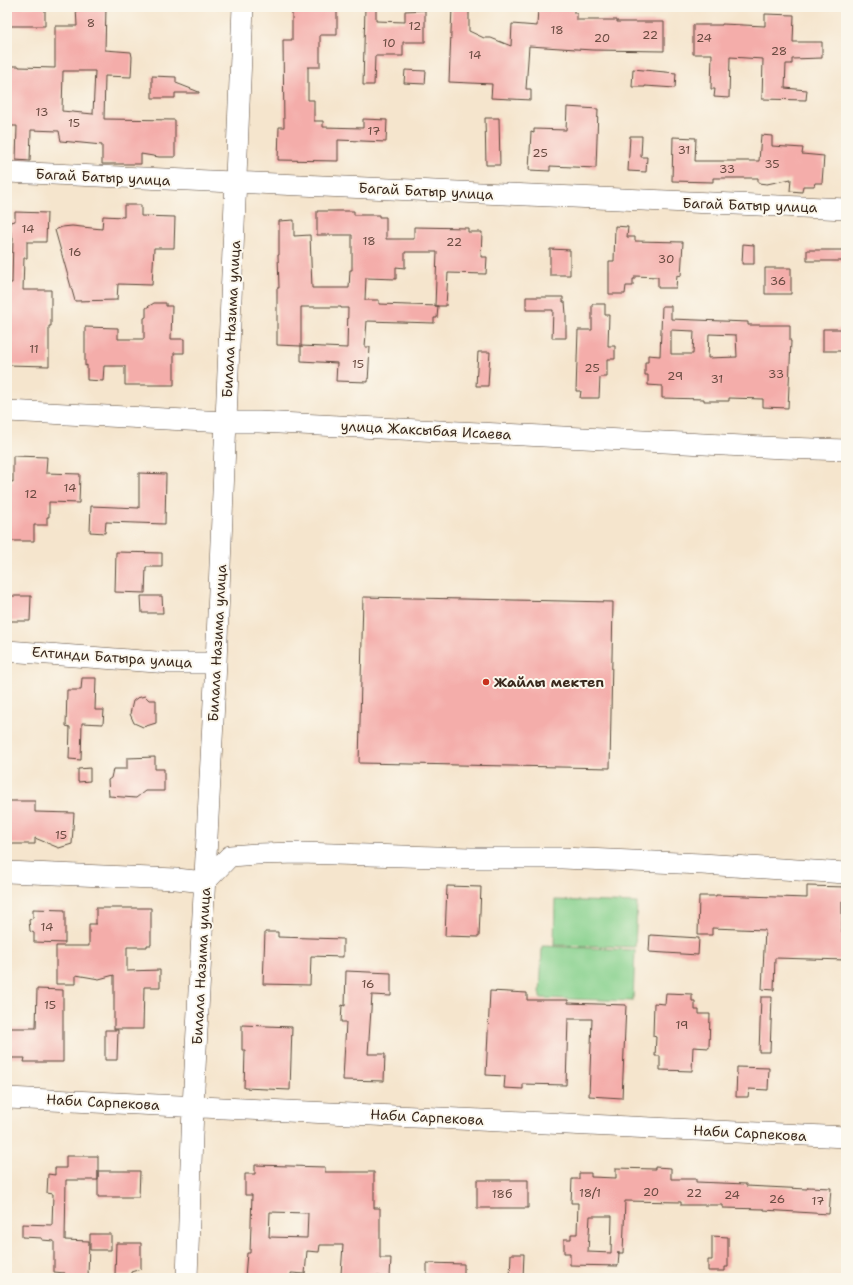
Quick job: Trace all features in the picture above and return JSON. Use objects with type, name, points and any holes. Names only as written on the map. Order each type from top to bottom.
[{"type":"street","name":"Билала Назима улица","points":[[187,1278],[193,1107],[206,882],[216,663],[237,183],[243,7]]},
{"type":"street","name":"Багай Батыр улица","points":[[7,172],[846,210]]},
{"type":"street","name":"улица Жаксыбая Исаева","points":[[7,411],[846,450]]},
{"type":"street","name":"Елтинди Батыра улица","points":[[7,651],[170,663],[216,663]]},
{"type":"street","points":[[7,872],[176,879],[206,882],[230,856],[271,853],[471,858],[562,858],[846,872]]},
{"type":"street","name":"Наби Сарпекова","points":[[7,1098],[846,1137]]},
{"type":"green space","points":[[555,900],[637,903],[635,947],[554,945]]},
{"type":"green space","points":[[542,946],[635,950],[633,1001],[540,998]]},
{"type":"building","points":[[7,7],[45,7],[45,26],[7,26]]},
{"type":"building","points":[[76,7],[106,7],[105,50],[131,52],[132,57],[131,77],[105,76],[104,119],[175,120],[175,157],[159,157],[141,154],[141,164],[102,164],[102,145],[61,141],[59,131],[31,130],[30,161],[16,160],[17,126],[7,126],[7,66],[55,68],[55,26],[77,26]],"holes":[[[63,71],[95,71],[93,114],[62,111]]]},
{"type":"building","points":[[292,7],[337,8],[337,35],[320,35],[320,67],[308,67],[308,100],[314,100],[314,121],[323,121],[323,127],[363,128],[363,119],[387,120],[386,142],[338,140],[338,161],[278,160],[279,127],[284,127],[283,40],[292,40]]},
{"type":"building","points":[[365,7],[376,7],[376,21],[405,22],[405,11],[425,10],[425,42],[403,42],[403,56],[375,56],[374,85],[363,85]]},
{"type":"building","points":[[452,7],[469,7],[469,31],[484,38],[491,38],[511,46],[512,24],[537,26],[538,7],[574,9],[574,13],[577,13],[577,20],[664,22],[664,51],[592,50],[529,46],[526,89],[531,89],[531,100],[491,98],[492,84],[449,82]]},
{"type":"building","points":[[765,14],[794,15],[793,42],[822,42],[822,58],[792,59],[792,64],[786,64],[785,88],[807,90],[806,100],[762,99],[763,59],[730,57],[729,98],[714,97],[715,89],[711,89],[712,54],[693,54],[693,25],[722,24],[765,26]]},
{"type":"building","points":[[633,69],[676,73],[675,88],[645,86],[632,87]]},
{"type":"building","points":[[405,70],[426,71],[425,84],[404,83]]},
{"type":"building","points":[[152,76],[176,77],[176,83],[199,93],[175,93],[175,98],[152,98]]},
{"type":"building","points":[[567,107],[598,109],[596,168],[550,166],[550,171],[529,170],[531,132],[534,133],[534,129],[566,130]]},
{"type":"building","points":[[485,118],[499,118],[500,165],[486,165]]},
{"type":"building","points":[[761,135],[772,136],[772,146],[803,148],[802,154],[824,156],[822,183],[815,183],[814,186],[803,186],[802,192],[790,191],[791,179],[767,184],[758,183],[758,178],[713,178],[713,182],[672,181],[673,137],[696,138],[695,161],[759,161]]},
{"type":"building","points":[[630,136],[642,136],[641,157],[647,157],[646,172],[628,171]]},
{"type":"building","points":[[124,205],[141,205],[141,216],[175,217],[174,248],[154,248],[152,285],[118,284],[117,300],[75,301],[55,230],[62,227],[72,226],[102,229],[103,216],[124,217]]},
{"type":"building","points":[[317,211],[354,211],[354,215],[379,215],[379,217],[386,217],[386,239],[414,239],[414,227],[468,228],[468,232],[482,232],[481,257],[487,257],[486,274],[448,273],[446,306],[438,306],[437,318],[434,318],[434,323],[367,321],[365,347],[370,347],[368,382],[336,381],[337,363],[301,361],[301,346],[277,345],[279,221],[294,220],[294,236],[310,235],[312,288],[349,288],[350,270],[352,270],[352,235],[317,235]],"holes":[[[405,252],[437,252],[435,306],[379,304],[379,300],[365,300],[366,278],[396,279],[396,267],[405,268]],[[301,307],[348,308],[347,348],[301,346]]]},
{"type":"building","points":[[15,212],[47,213],[46,242],[27,242],[27,258],[24,258],[23,290],[51,290],[49,366],[7,365],[7,283],[12,283],[13,237],[11,237],[10,222],[15,221]]},
{"type":"building","points":[[615,226],[628,227],[627,237],[635,237],[635,241],[683,242],[681,276],[677,275],[676,288],[658,288],[658,277],[635,276],[635,279],[633,279],[633,286],[626,286],[625,294],[609,294],[609,261],[614,261]]},
{"type":"building","points":[[743,244],[754,245],[754,264],[742,264]]},
{"type":"building","points":[[550,249],[570,250],[570,275],[550,275]]},
{"type":"building","points":[[807,250],[846,250],[846,261],[807,261]]},
{"type":"building","points":[[765,268],[791,268],[791,294],[765,294]]},
{"type":"building","points":[[526,297],[563,297],[566,314],[566,338],[552,338],[553,310],[526,310]]},
{"type":"building","points":[[154,303],[166,303],[166,306],[172,306],[171,339],[184,339],[184,353],[174,353],[174,385],[125,385],[125,366],[104,366],[103,381],[87,380],[87,365],[85,366],[85,327],[118,328],[118,339],[144,339],[144,318],[146,317],[146,308]]},
{"type":"building","points":[[592,304],[605,304],[605,315],[609,315],[608,346],[615,346],[615,359],[607,359],[607,377],[600,377],[599,398],[580,398],[581,391],[576,391],[578,330],[592,330]]},
{"type":"building","points":[[662,306],[671,306],[671,319],[748,322],[748,325],[790,325],[791,341],[788,408],[763,407],[763,399],[729,398],[729,401],[704,401],[704,399],[662,398],[662,386],[648,385],[648,375],[645,375],[645,362],[648,362],[648,355],[660,356]],"holes":[[[671,330],[694,331],[693,354],[671,354]],[[709,334],[736,335],[737,357],[708,358]]]},
{"type":"building","points":[[823,329],[846,329],[846,351],[823,351]]},
{"type":"building","points":[[478,352],[490,352],[488,386],[476,386]]},
{"type":"building","points":[[13,456],[47,457],[46,473],[80,474],[79,503],[49,502],[49,517],[47,517],[47,525],[34,525],[34,541],[7,541],[7,481],[13,482]]},
{"type":"building","points":[[139,473],[166,474],[165,524],[106,522],[105,533],[90,532],[91,506],[139,508]]},
{"type":"building","points":[[116,552],[162,553],[162,567],[146,567],[145,593],[115,592]]},
{"type":"building","points":[[7,596],[31,596],[30,621],[7,621]]},
{"type":"building","points":[[141,596],[162,596],[163,613],[142,613]]},
{"type":"building","name":"Жайлы мектеп","points":[[363,597],[613,602],[610,768],[359,763]]},
{"type":"building","points":[[82,678],[96,678],[95,710],[104,710],[103,724],[82,723],[81,760],[69,759],[70,727],[66,726],[67,690],[81,690]]},
{"type":"building","points":[[145,696],[149,700],[156,700],[156,723],[143,727],[134,723],[130,714],[133,701],[137,698]]},
{"type":"building","points":[[155,757],[155,769],[164,769],[164,791],[145,791],[136,798],[109,796],[108,780],[111,778],[113,769],[127,769],[127,758]]},
{"type":"building","points":[[90,768],[90,781],[78,782],[78,769]]},
{"type":"building","points":[[7,801],[35,801],[35,812],[74,813],[72,844],[59,848],[35,838],[35,844],[12,844],[8,838]]},
{"type":"building","points":[[447,886],[481,887],[479,937],[445,936]]},
{"type":"building","points":[[807,886],[846,887],[846,901],[842,901],[842,932],[846,932],[846,960],[775,958],[774,990],[762,989],[765,930],[712,928],[712,935],[698,935],[699,896],[716,895],[807,898]]},
{"type":"building","points":[[96,908],[151,908],[151,945],[147,945],[147,947],[127,947],[127,971],[160,970],[160,987],[144,987],[143,1029],[114,1029],[114,975],[99,979],[76,975],[76,984],[56,984],[56,946],[89,946],[89,924],[96,924]]},
{"type":"building","points":[[33,909],[65,910],[65,943],[34,942],[34,933],[30,931],[29,920],[33,918]]},
{"type":"building","points":[[265,932],[278,932],[278,937],[343,939],[343,957],[311,956],[310,985],[263,984]]},
{"type":"building","points":[[650,935],[699,938],[698,955],[649,952]]},
{"type":"building","points":[[346,971],[391,973],[391,996],[372,995],[368,1054],[385,1054],[384,1081],[343,1080],[346,1022],[341,1022],[342,1005],[345,1006]]},
{"type":"building","points":[[37,989],[63,990],[63,1062],[24,1062],[25,1058],[7,1058],[7,1028],[36,1028]]},
{"type":"building","points":[[490,991],[527,993],[527,1000],[568,1000],[568,1003],[626,1005],[622,1098],[589,1096],[592,1019],[568,1019],[566,1085],[523,1084],[523,1089],[504,1088],[505,1076],[486,1075]]},
{"type":"building","points":[[666,993],[692,994],[692,1001],[695,1001],[695,1010],[699,1010],[699,1014],[710,1014],[709,1048],[693,1047],[692,1071],[660,1070],[660,1056],[655,1056],[656,1037],[653,1036],[654,1003],[665,1004]]},
{"type":"building","points":[[761,997],[772,997],[770,1052],[759,1052]]},
{"type":"building","points":[[242,1025],[292,1027],[290,1090],[244,1088],[245,1050],[242,1050]]},
{"type":"building","points":[[105,1030],[118,1030],[117,1060],[105,1060]]},
{"type":"building","points":[[737,1067],[769,1068],[768,1090],[749,1089],[748,1097],[736,1097]]},
{"type":"building","points":[[66,1156],[98,1156],[98,1180],[66,1180],[65,1240],[89,1241],[88,1278],[65,1278],[65,1273],[54,1272],[54,1241],[42,1240],[42,1238],[22,1237],[22,1224],[52,1225],[53,1194],[47,1193],[48,1174],[55,1175],[55,1168],[66,1168]]},
{"type":"building","points":[[255,1165],[325,1167],[325,1172],[374,1172],[374,1208],[380,1208],[380,1258],[391,1258],[390,1277],[341,1274],[343,1245],[320,1245],[319,1252],[307,1251],[305,1274],[291,1273],[291,1278],[245,1277],[247,1253],[250,1253],[252,1195],[245,1195],[245,1174],[255,1174]],"holes":[[[270,1212],[308,1213],[307,1238],[269,1237]]]},
{"type":"building","points":[[655,1167],[671,1168],[671,1179],[696,1179],[696,1182],[807,1189],[808,1187],[831,1188],[829,1214],[764,1209],[723,1208],[723,1205],[681,1205],[681,1202],[625,1201],[623,1253],[619,1253],[618,1266],[570,1265],[570,1253],[564,1253],[564,1239],[571,1239],[571,1234],[577,1234],[578,1203],[571,1203],[572,1179],[579,1179],[579,1173],[591,1173],[591,1177],[616,1178],[616,1168],[655,1169]],"holes":[[[590,1216],[612,1216],[611,1253],[588,1252]]]},
{"type":"building","points":[[98,1171],[140,1171],[139,1197],[98,1197]]},
{"type":"building","points":[[477,1180],[528,1180],[528,1208],[477,1208]]},
{"type":"building","points":[[90,1234],[111,1234],[111,1250],[90,1250]]},
{"type":"building","points":[[712,1236],[728,1237],[728,1267],[725,1267],[725,1271],[708,1271],[708,1260],[712,1260]]},
{"type":"building","points":[[116,1243],[141,1243],[141,1269],[131,1272],[131,1275],[115,1275]]},
{"type":"building","points":[[511,1254],[524,1254],[523,1278],[510,1278]]},
{"type":"building","points":[[427,1263],[464,1264],[464,1278],[427,1278]]},
{"type":"place","name":"Жайлы мектеп","points":[[486,682]]}]
